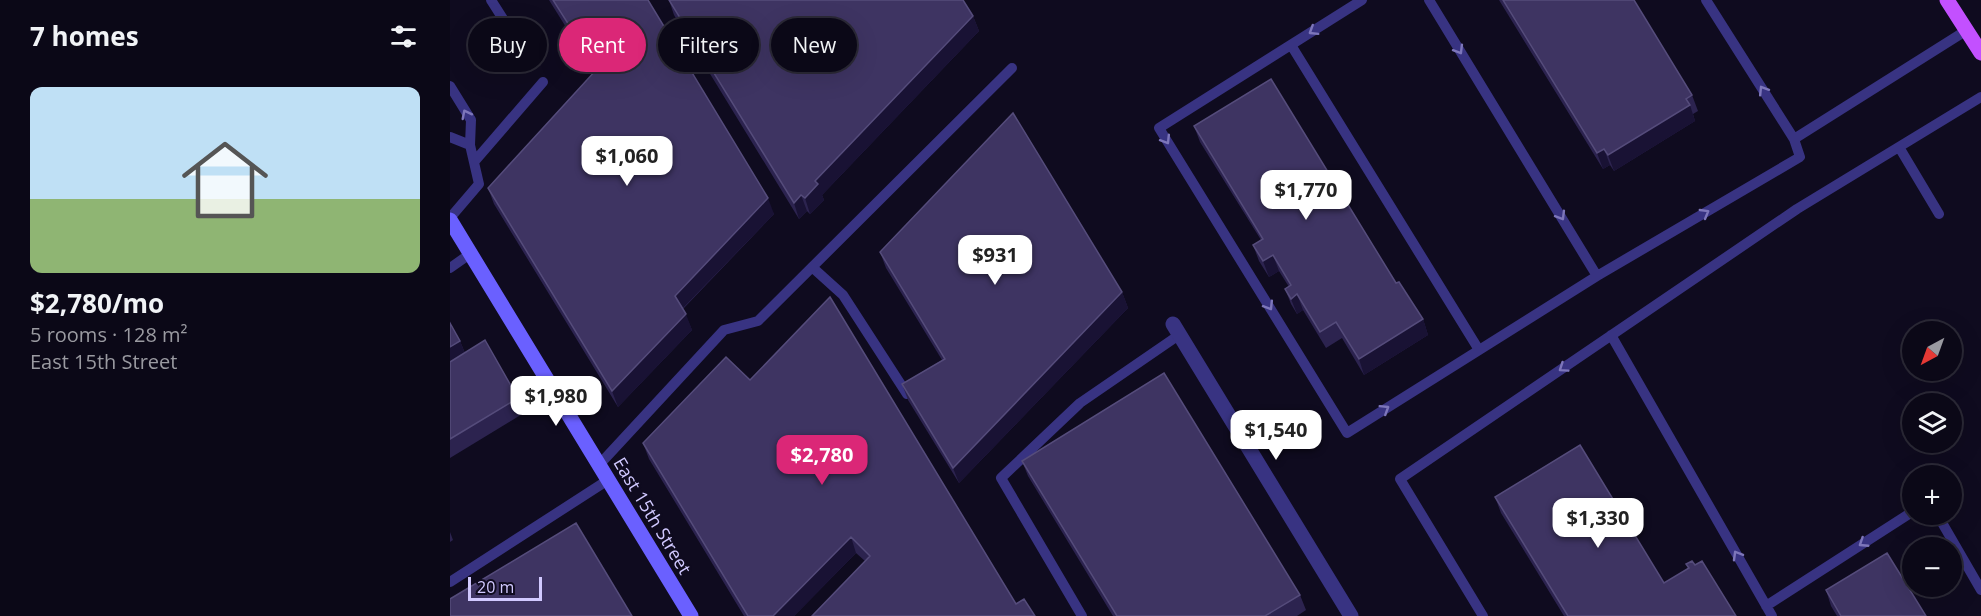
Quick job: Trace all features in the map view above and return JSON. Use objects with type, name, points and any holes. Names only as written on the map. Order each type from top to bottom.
[{"type":"main road","points":[[1947,0],[1981,53]]},
{"type":"street","name":"East 15th Street","points":[[450,219],[691,616]]},
{"type":"street","points":[[1176,329],[1351,616]]},
{"type":"lane","points":[[491,0],[502,18]]},
{"type":"lane","points":[[1362,0],[1159,128],[1347,433],[1597,276],[1800,157],[1794,139],[1706,0]]},
{"type":"lane","points":[[1429,0],[1597,276]]},
{"type":"lane","points":[[1794,139],[1967,30]]},
{"type":"lane","points":[[1291,45],[1479,350]]},
{"type":"lane","points":[[599,465],[724,330],[758,321],[1012,68]]},
{"type":"lane","points":[[474,162],[543,82]]},
{"type":"lane","points":[[450,86],[471,120],[471,145],[480,184],[450,219]]},
{"type":"lane","points":[[1483,616],[1400,479],[1797,208],[1981,97]]},
{"type":"lane","points":[[450,137],[471,145]]},
{"type":"lane","points":[[1899,147],[1939,214]]},
{"type":"lane","points":[[450,268],[470,254]]},
{"type":"lane","points":[[812,267],[843,295],[907,394]]},
{"type":"lane","points":[[1082,616],[1001,478],[1080,403],[1176,329]]},
{"type":"lane","points":[[1611,335],[1769,611],[1902,519]]},
{"type":"lane","points":[[450,582],[608,480]]},
{"type":"lane","points":[[1943,525],[1981,590]]},
{"type":"building","points":[[553,0],[648,0],[659,18],[658,72],[692,72],[768,198],[675,296],[686,314],[612,391],[488,188],[594,72],[646,72],[646,18],[564,18]]},
{"type":"building","points":[[669,0],[963,0],[973,16],[815,181],[818,184],[805,198],[801,195],[794,203],[713,72],[759,72],[759,18],[680,18]]},
{"type":"building","points":[[1503,0],[1634,0],[1692,95],[1686,99],[1690,105],[1608,155],[1604,149],[1597,153]]},
{"type":"building","points":[[1271,79],[1396,283],[1399,282],[1423,319],[1359,359],[1336,322],[1320,332],[1297,294],[1291,299],[1285,289],[1291,285],[1273,255],[1263,261],[1253,245],[1263,239],[1194,126]]},
{"type":"building","points":[[1013,113],[1122,292],[953,468],[902,384],[945,359],[880,252]]},
{"type":"building","points":[[830,297],[1016,604],[1024,599],[1035,616],[812,616],[870,556],[851,537],[773,616],[748,616],[643,443],[726,357],[750,380]]},
{"type":"building","points":[[450,323],[460,341],[450,347]]},
{"type":"building","points":[[485,340],[518,398],[450,439],[450,362]]},
{"type":"building","points":[[1164,373],[1300,595],[1265,616],[1117,616],[1022,461]]},
{"type":"building","points":[[1580,445],[1664,583],[1689,568],[1686,564],[1692,561],[1695,565],[1702,561],[1736,616],[1568,616],[1495,497]]},
{"type":"building","points":[[576,523],[632,616],[450,616],[450,599]]},
{"type":"building","points":[[1887,553],[1902,577],[1902,597],[1914,597],[1926,616],[1841,616],[1826,590]]}]
